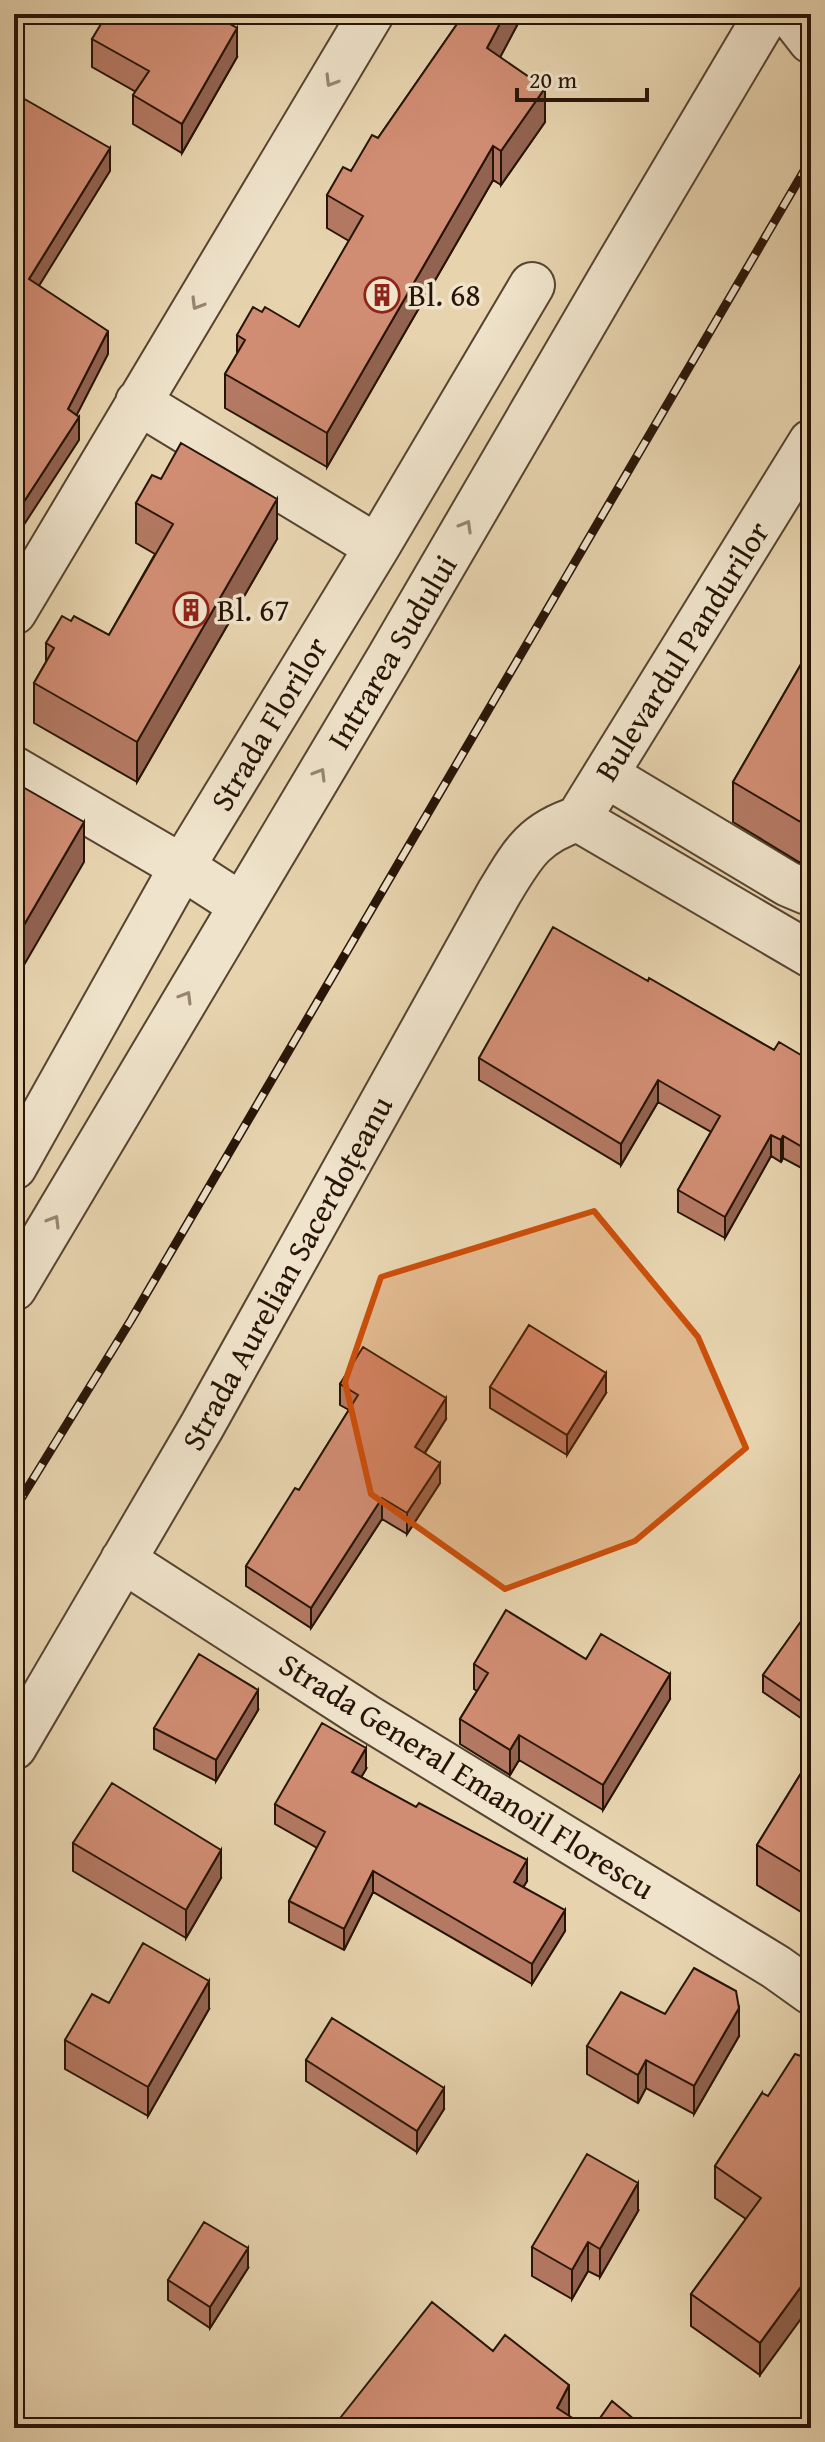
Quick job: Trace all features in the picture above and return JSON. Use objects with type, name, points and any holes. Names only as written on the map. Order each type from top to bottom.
[{"type":"street","points":[[14,612],[371,14]]},
{"type":"street","name":"Intrarea Sudului","points":[[14,1288],[767,14]]},
{"type":"street","points":[[790,14],[811,41]]},
{"type":"street","name":"Strada Florilor","points":[[14,1167],[182,867],[532,285]]},
{"type":"street","points":[[138,402],[377,547]]},
{"type":"street","name":"Bulevardul Pandurilor","points":[[578,819],[811,442]]},
{"type":"street","points":[[14,769],[241,905]]},
{"type":"street","points":[[606,775],[788,884],[810,892]]},
{"type":"street","points":[[578,819],[811,955]]},
{"type":"street","name":"Strada Aurelian Sacerdoțeanu","points":[[14,1747],[202,1426],[499,893],[536,839],[558,825],[578,819]]},
{"type":"street","name":"Strada General Emanoil Florescu","points":[[123,1560],[365,1716],[776,1967],[811,1992]]},
{"type":"highlighted area","points":[[594,1211],[698,1337],[746,1448],[635,1541],[505,1589],[371,1494],[345,1382],[381,1277]]},
{"type":"building","points":[[107,14],[212,14],[237,28],[182,124],[133,95],[149,71],[92,39]]},
{"type":"building","points":[[464,14],[505,14],[487,48],[545,88],[501,151],[493,146],[327,433],[225,374],[245,340],[237,335],[253,307],[262,312],[265,307],[299,327],[363,216],[327,195],[343,167],[351,171],[372,135],[378,138]]},
{"type":"building","points":[[14,93],[110,148],[29,279],[108,331],[68,409],[79,417],[14,517]]},
{"type":"building","name":"Bl. 67","points":[[181,443],[277,499],[137,742],[34,683],[54,648],[46,643],[62,616],[71,621],[74,616],[109,635],[173,524],[136,503],[152,475],[161,479]]},
{"type":"building","points":[[811,647],[811,826],[733,782]]},
{"type":"building","points":[[14,782],[84,822],[14,942]]},
{"type":"building","points":[[553,927],[774,1050],[779,1042],[811,1061],[811,1152],[783,1136],[781,1140],[771,1135],[725,1217],[678,1190],[720,1116],[658,1080],[621,1144],[479,1058]]},
{"type":"building","points":[[529,1325],[606,1373],[567,1435],[490,1387]]},
{"type":"building","points":[[363,1347],[446,1398],[415,1447],[440,1463],[407,1513],[382,1498],[311,1608],[246,1566],[295,1488],[299,1490],[358,1395],[340,1384]]},
{"type":"building","points":[[811,1599],[811,1701],[808,1706],[763,1675],[809,1610],[806,1608]]},
{"type":"building","points":[[506,1610],[586,1659],[601,1634],[670,1674],[603,1785],[519,1735],[510,1750],[460,1719],[488,1673],[474,1664]]},
{"type":"building","points":[[199,1654],[258,1690],[216,1760],[154,1728]]},
{"type":"building","points":[[322,1723],[366,1748],[352,1772],[416,1807],[419,1803],[527,1860],[514,1882],[565,1910],[532,1964],[373,1871],[344,1929],[289,1901],[325,1832],[275,1804]]},
{"type":"building","points":[[811,1757],[811,1878],[757,1845]]},
{"type":"building","points":[[112,1783],[221,1850],[186,1910],[73,1843]]},
{"type":"building","points":[[143,1943],[209,1981],[148,2087],[65,2040],[92,1994],[109,2003]]},
{"type":"building","points":[[694,1968],[736,1991],[739,2008],[694,2086],[646,2060],[638,2075],[587,2046],[621,1992],[665,2014]]},
{"type":"building","points":[[332,2018],[444,2088],[417,2131],[306,2060]]},
{"type":"building","points":[[811,2039],[811,2273],[760,2343],[691,2294],[761,2198],[715,2166],[762,2093],[768,2096],[795,2054],[801,2056]]},
{"type":"building","points":[[587,2154],[638,2183],[600,2249],[588,2242],[572,2270],[532,2247]]},
{"type":"building","points":[[204,2222],[248,2248],[210,2307],[168,2280]]},
{"type":"building","points":[[432,2302],[493,2351],[505,2335],[569,2385],[557,2408],[588,2428],[345,2428],[337,2422]]},
{"type":"building","points":[[612,2401],[641,2425],[639,2428],[593,2428]]},
{"type":"railway","points":[[14,1510],[131,1320],[811,159]]},
{"type":"place","name":"Bl. 68","points":[[382,295]]},
{"type":"place","name":"Bl. 67","points":[[191,610]]}]
